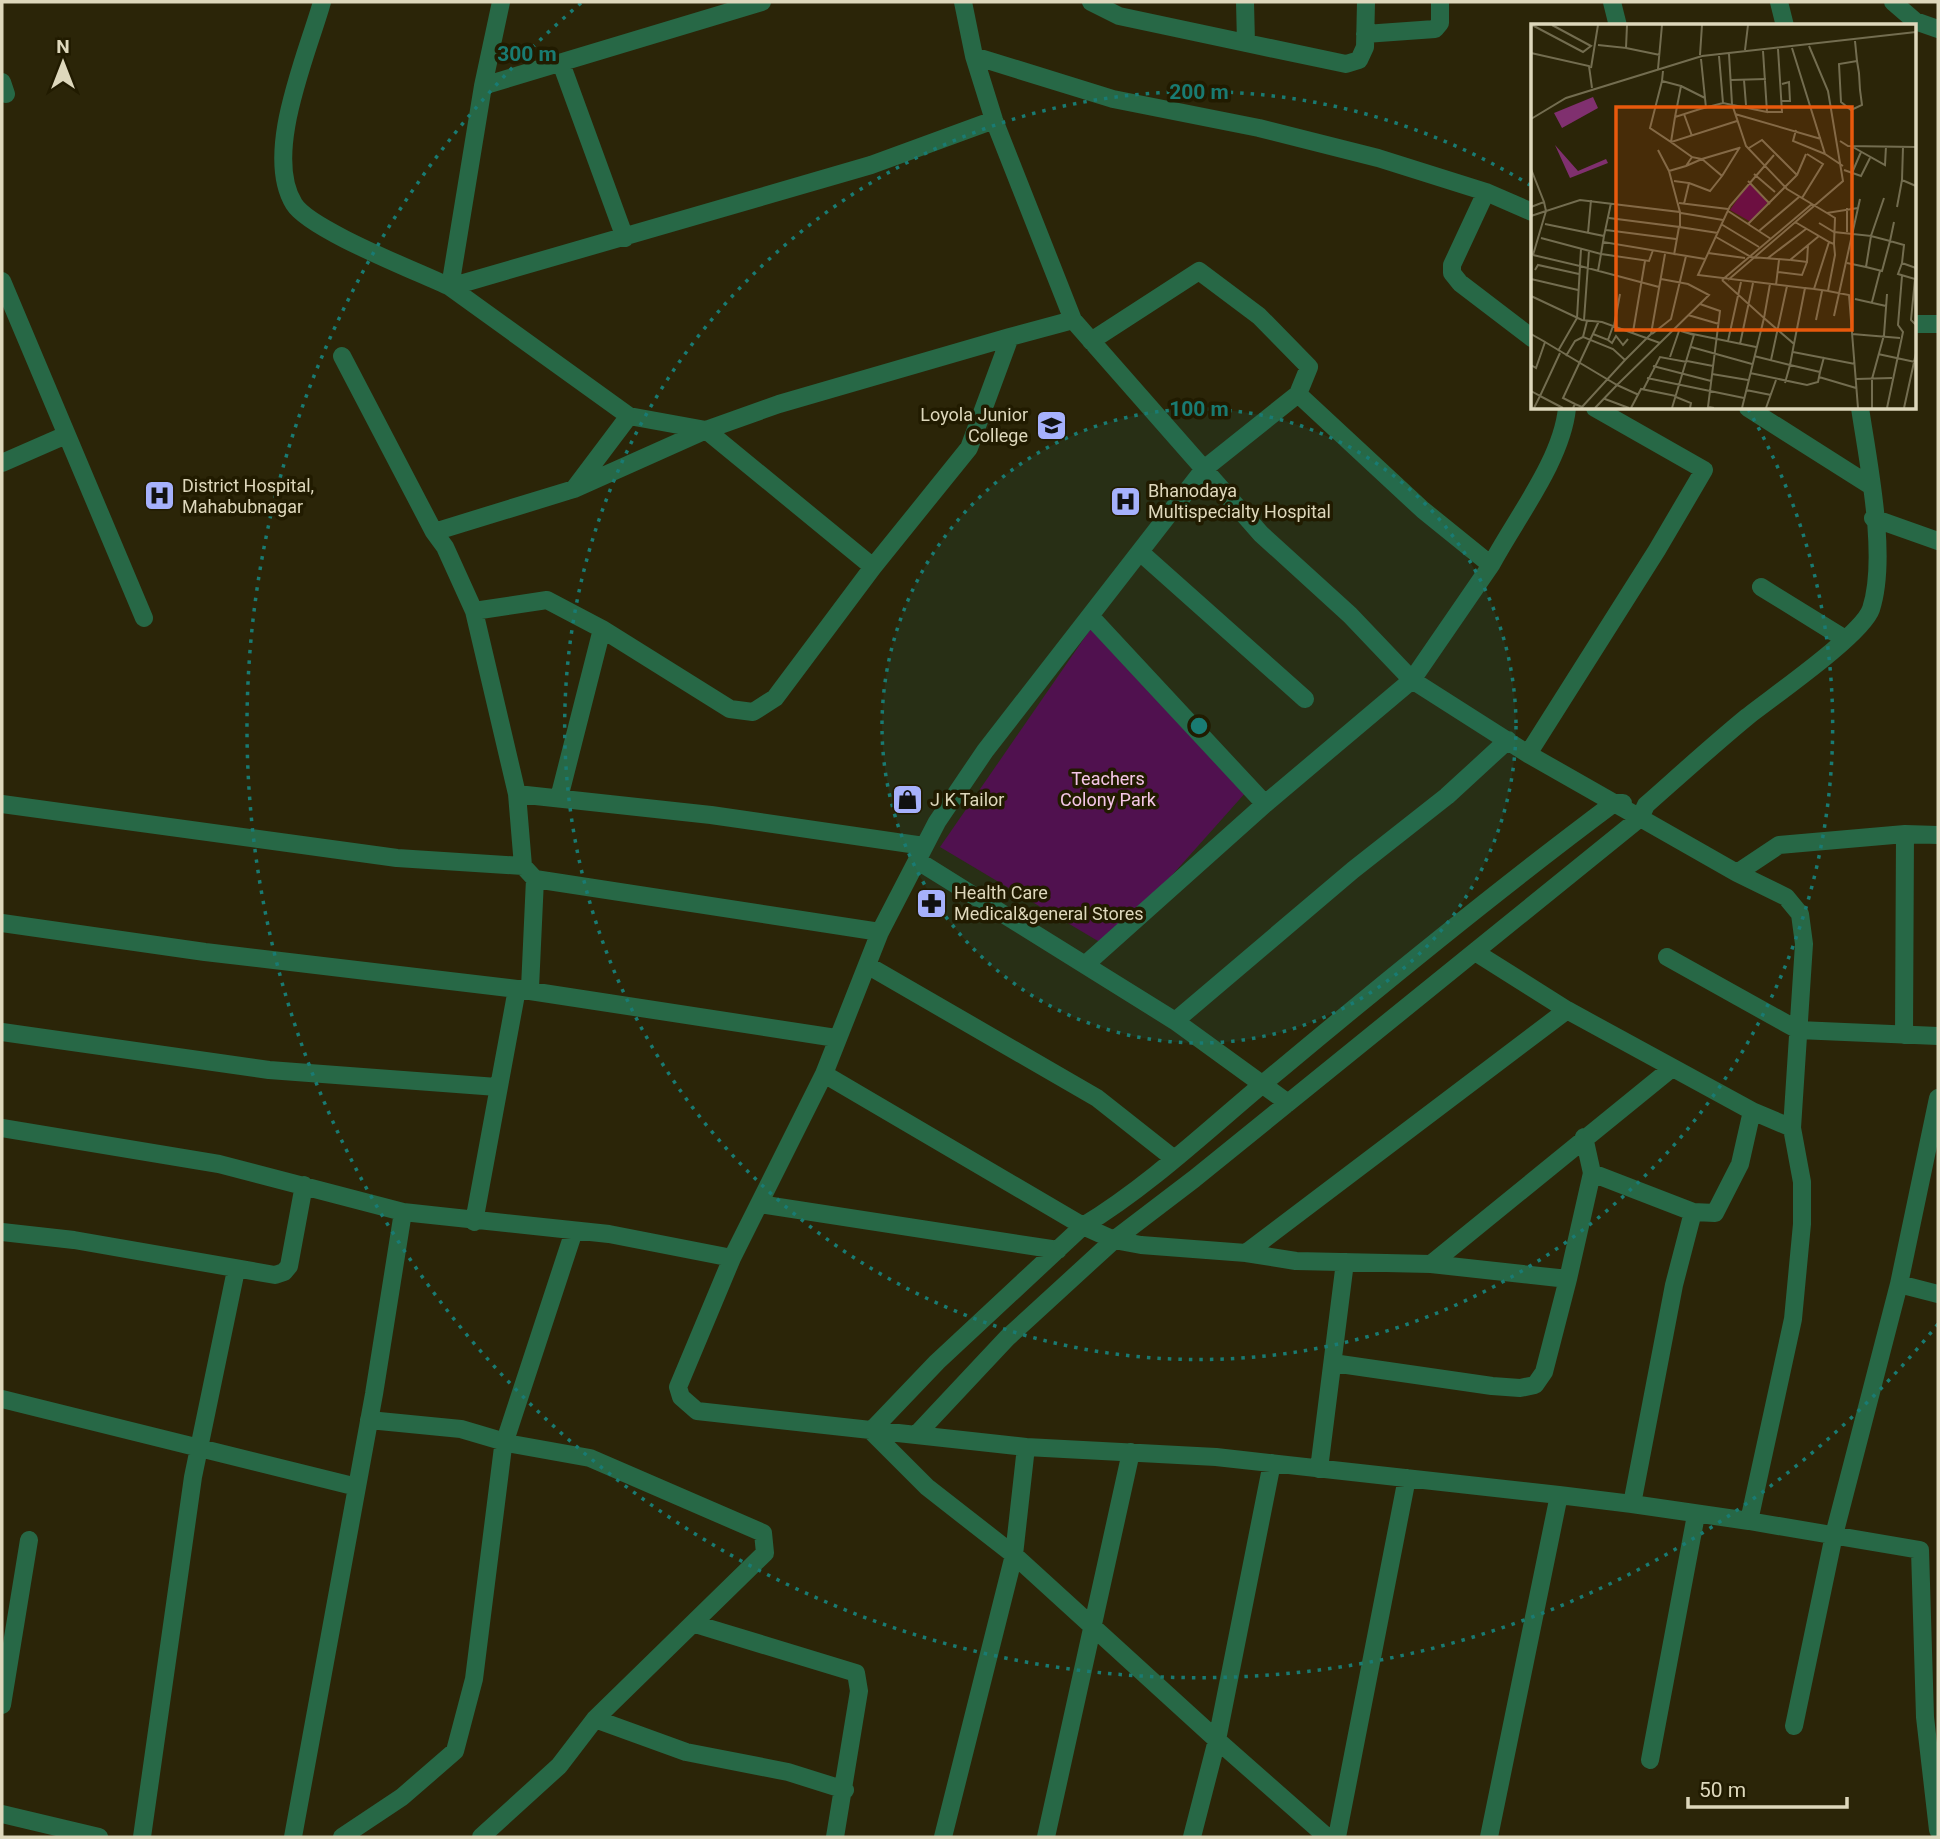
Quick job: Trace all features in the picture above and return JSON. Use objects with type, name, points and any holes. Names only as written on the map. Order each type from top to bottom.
[{"type":"street","points":[[322,2],[286,126],[282,174],[295,206],[316,223],[450,287],[629,416],[706,430],[873,567]]},
{"type":"street","points":[[450,287],[483,86],[501,2]]},
{"type":"street","points":[[483,86],[742,5],[762,2]]},
{"type":"street","points":[[963,2],[974,55],[994,120],[1073,320],[1261,534],[1350,615],[1412,680],[1528,754],[1614,803],[1643,811],[1737,873],[1786,897],[1800,914],[1804,944],[1791,1128],[1802,1182],[1802,1224],[1793,1319],[1749,1521]]},
{"type":"street","points":[[1091,2],[1119,16],[1346,64],[1359,60],[1365,47],[1366,2]]},
{"type":"street","points":[[1245,2],[1245,43]]},
{"type":"street","points":[[1365,34],[1435,29],[1440,23],[1440,2]]},
{"type":"street","points":[[1612,2],[1618,24]]},
{"type":"street","points":[[1779,2],[1784,24]]},
{"type":"street","points":[[1893,2],[1915,21],[1938,29]]},
{"type":"street","points":[[974,55],[1113,99],[1259,128],[1378,158],[1486,192],[1531,212]]},
{"type":"street","points":[[561,62],[625,238]]},
{"type":"street","points":[[450,287],[871,165],[994,120]]},
{"type":"street","points":[[1486,192],[1452,265],[1452,273],[1460,283],[1531,337]]},
{"type":"street","points":[[1091,341],[1199,271],[1259,316],[1309,368],[1298,394],[1204,469],[985,751],[921,854],[880,932],[824,1074],[732,1258],[678,1387],[681,1397],[696,1411],[1026,1447],[1272,1463],[1559,1495],[1749,1521],[1920,1550],[1925,1717],[1938,1830]]},
{"type":"street","points":[[2,281],[144,618]]},
{"type":"street","points":[[435,532],[575,489],[706,430],[779,404],[1073,320]]},
{"type":"street","points":[[474,611],[547,600],[601,629],[730,709],[753,712],[775,698],[873,567],[969,448],[1010,337]]},
{"type":"street","points":[[342,356],[445,547],[474,611],[517,794],[529,873],[530,988],[517,989]]},
{"type":"street","points":[[1298,394],[1423,510],[1491,565]]},
{"type":"street","points":[[1086,964],[1265,804],[1412,680],[1491,565],[1555,453],[1567,410]]},
{"type":"street","points":[[1528,754],[1657,550],[1704,470],[1599,410]]},
{"type":"street","points":[[1751,410],[1871,486]]},
{"type":"street","points":[[916,1435],[1007,1338],[1114,1240],[1475,952],[1643,811],[1745,719],[1845,639],[1870,612],[1877,575],[1871,486],[1860,410]]},
{"type":"street","points":[[575,489],[629,416]]},
{"type":"street","points":[[2,463],[66,435]]},
{"type":"street","points":[[1873,518],[1938,541]]},
{"type":"street","points":[[1140,552],[1305,699]]},
{"type":"street","points":[[1761,587],[1845,639]]},
{"type":"street","points":[[1090,615],[1265,804]]},
{"type":"street","points":[[559,798],[601,629]]},
{"type":"street","points":[[1175,1021],[1353,870],[1447,796],[1508,740]]},
{"type":"street","points":[[517,794],[711,815],[921,854],[1175,1021],[1261,1085],[1289,1102]]},
{"type":"street","points":[[871,1431],[969,1333],[1083,1226],[1104,1213],[1173,1158],[1451,927],[1614,803]]},
{"type":"street","points":[[2,804],[397,858],[529,873],[880,932]]},
{"type":"street","points":[[1737,873],[1779,845],[1905,834],[1938,835]]},
{"type":"street","points":[[1904,1035],[1905,834]]},
{"type":"street","points":[[2,923],[205,952],[517,989],[836,1038]]},
{"type":"street","points":[[1475,952],[1567,1010],[1752,1111],[1791,1128]]},
{"type":"street","points":[[1667,957],[1798,1030],[1938,1036]]},
{"type":"street","points":[[867,965],[1097,1098],[1173,1158]]},
{"type":"street","points":[[474,1222],[517,989]]},
{"type":"street","points":[[1246,1253],[1567,1010]]},
{"type":"street","points":[[2,1032],[268,1070],[497,1087]]},
{"type":"street","points":[[1431,1264],[1672,1068]]},
{"type":"street","points":[[824,1074],[1083,1226],[1114,1240],[1141,1245],[1246,1253],[1296,1261],[1431,1264],[1568,1279]]},
{"type":"street","points":[[1794,1726],[1834,1535],[1899,1284],[1938,1098]]},
{"type":"street","points":[[1592,1173],[1693,1212],[1715,1213],[1740,1164],[1752,1111]]},
{"type":"street","points":[[2,1128],[219,1164],[403,1212],[474,1222],[609,1234],[732,1258]]},
{"type":"street","points":[[1333,1363],[1492,1386],[1520,1388],[1535,1385],[1544,1372],[1592,1173],[1584,1137]]},
{"type":"street","points":[[2,1232],[74,1240],[275,1275],[284,1272],[289,1266],[304,1185]]},
{"type":"street","points":[[759,1204],[1058,1250]]},
{"type":"street","points":[[293,1837],[369,1420],[403,1212]]},
{"type":"street","points":[[1632,1504],[1672,1297],[1693,1212]]},
{"type":"street","points":[[342,1837],[402,1797],[455,1751],[474,1679],[505,1441],[574,1231]]},
{"type":"street","points":[[1319,1468],[1345,1262]]},
{"type":"street","points":[[142,1837],[193,1477],[236,1270]]},
{"type":"street","points":[[1899,1284],[1938,1294]]},
{"type":"street","points":[[969,1333],[1007,1338]]},
{"type":"street","points":[[2,1399],[357,1487]]},
{"type":"street","points":[[369,1420],[461,1429],[590,1458],[764,1533],[765,1553],[595,1719],[559,1766],[489,1836]]},
{"type":"street","points":[[871,1431],[927,1488],[1014,1555],[1327,1837]]},
{"type":"street","points":[[943,1837],[1014,1555],[1026,1447]]},
{"type":"street","points":[[1046,1837],[1131,1452]]},
{"type":"street","points":[[1192,1837],[1217,1740],[1272,1463]]},
{"type":"street","points":[[1337,1837],[1408,1478]]},
{"type":"street","points":[[1489,1837],[1559,1495]]},
{"type":"street","points":[[1650,1760],[1696,1515]]},
{"type":"street","points":[[2,1705],[29,1540]]},
{"type":"street","points":[[695,1624],[856,1673],[859,1691],[845,1790],[835,1837]]},
{"type":"street","points":[[595,1719],[686,1752],[788,1772],[845,1790]]},
{"type":"street","points":[[2,1814],[99,1837]]},
{"type":"green space","name":"Teachers Colony Park","points":[[1092,627],[1255,782],[1108,947],[940,847]]},
{"type":"place","name":"Loyola Junior College","points":[[1051,425]]},
{"type":"place","name":"District Hospital, Mahabubnagar","points":[[159,496]]},
{"type":"place","name":"Bhanodaya Multispecialty Hospital","points":[[1125,501]]},
{"type":"place","name":"J K Tailor","points":[[907,800]]},
{"type":"place","name":"Health Care Medical&general Stores","points":[[931,903]]}]
